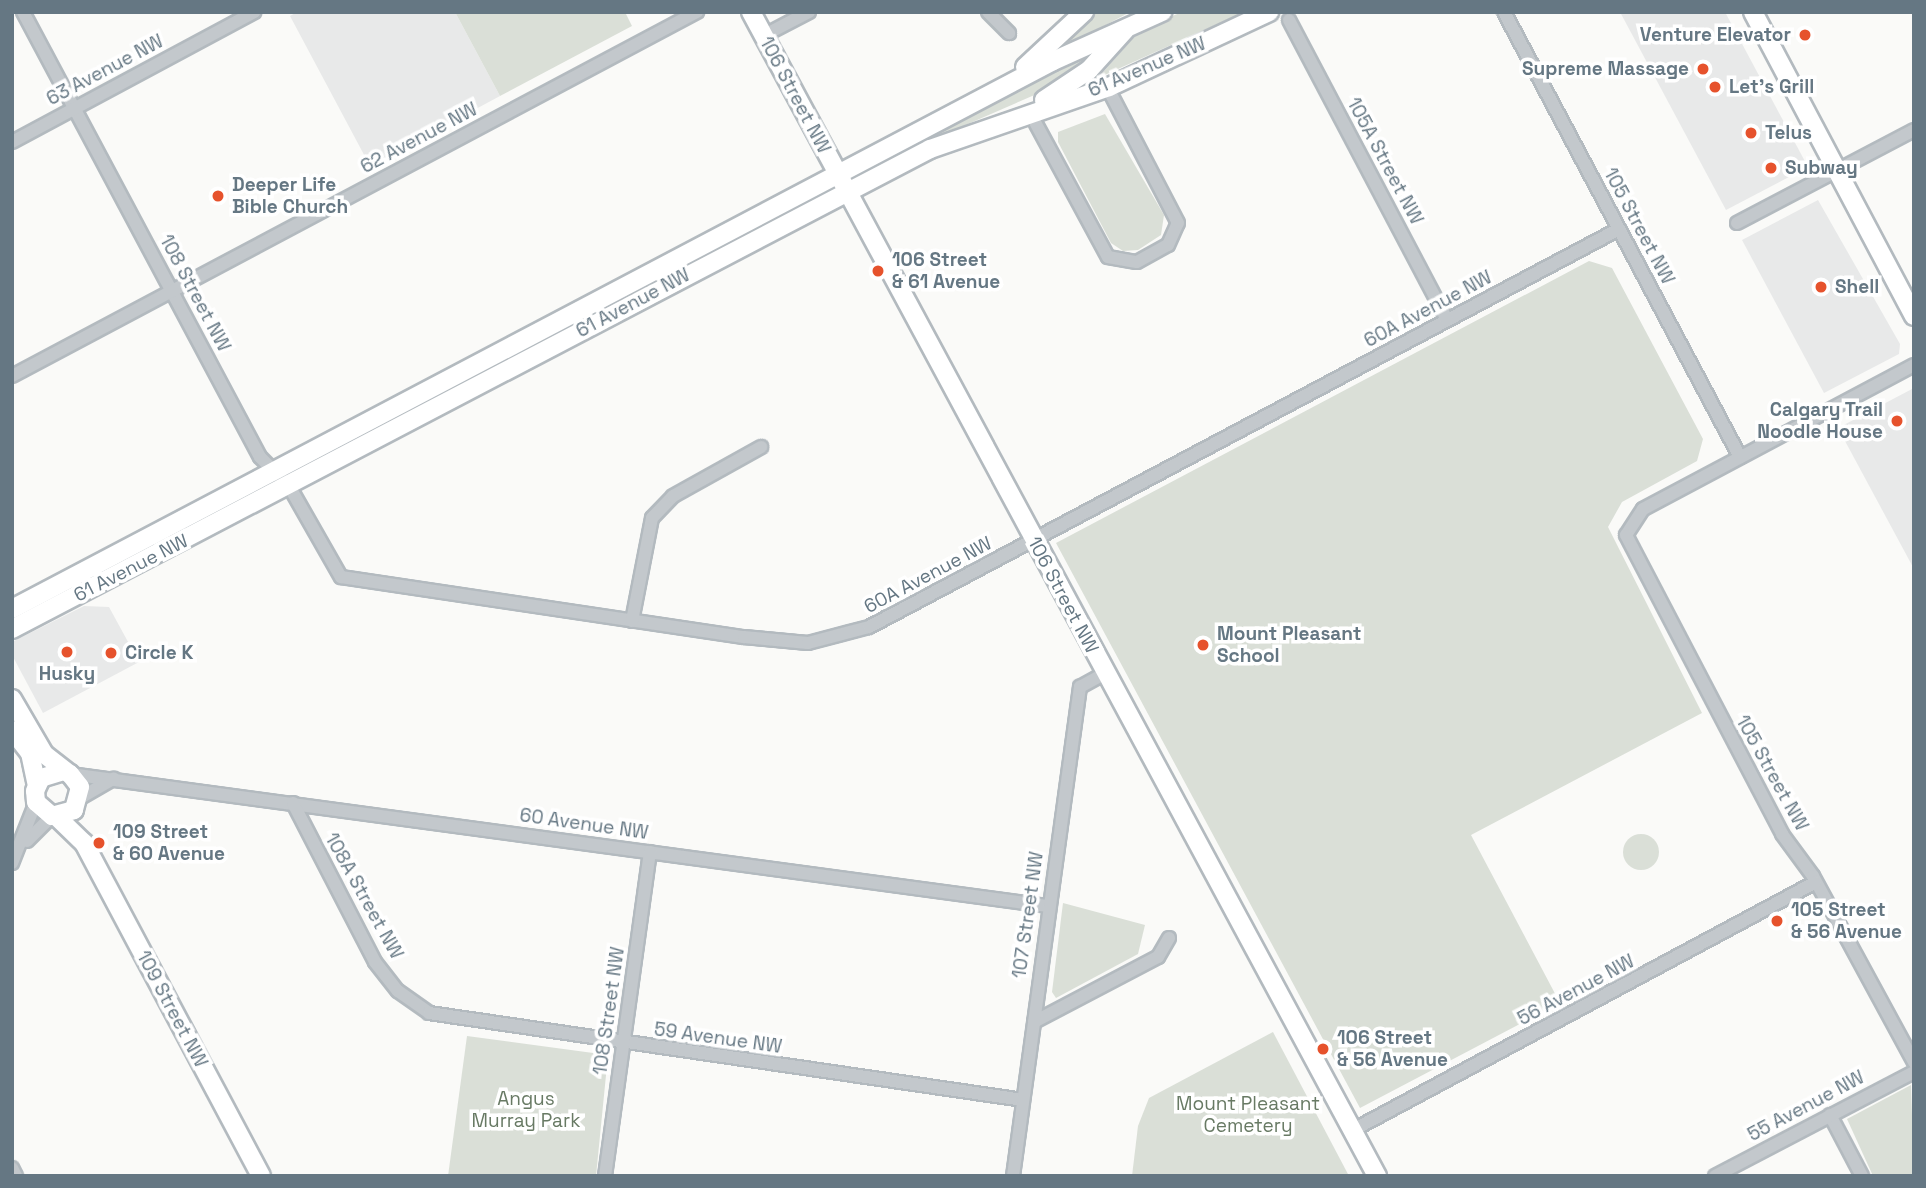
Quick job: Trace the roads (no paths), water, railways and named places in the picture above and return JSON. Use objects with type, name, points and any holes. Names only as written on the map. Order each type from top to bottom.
[{"type":"main road","name":"106 Street NW","points":[[751,12],[1377,1176]]},
{"type":"main road","points":[[979,99],[1084,12]]},
{"type":"main road","name":"61 Avenue NW","points":[[12,629],[283,480],[843,183],[979,99],[1132,20],[1162,12]]},
{"type":"main road","name":"61 Avenue NW","points":[[843,183],[955,139],[1109,87],[1269,12]]},
{"type":"main road","points":[[1753,12],[1914,316]]},
{"type":"main road","points":[[955,139],[1064,89],[1104,56],[1132,20]]},
{"type":"main road","name":"61 Avenue NW","points":[[12,609],[283,480]]},
{"type":"main road","points":[[12,596],[83,575]]},
{"type":"main road","points":[[12,699],[44,754],[67,772],[36,793],[30,753],[12,730]]},
{"type":"main road","name":"109 Street NW","points":[[67,772],[79,801],[84,843]]},
{"type":"main road","name":"109 Street NW","points":[[36,793],[55,816],[84,843],[261,1176]]},
{"type":"main road","points":[[55,816],[79,801]]},
{"type":"street","name":"108 Street NW","points":[[23,12],[260,457],[283,480],[334,568],[348,581]]},
{"type":"street","name":"63 Avenue NW","points":[[12,142],[254,12]]},
{"type":"street","name":"62 Avenue NW","points":[[12,376],[697,12]]},
{"type":"street","points":[[763,36],[809,12]]},
{"type":"street","points":[[988,12],[1009,33]]},
{"type":"street","name":"105 Street NW","points":[[1504,12],[1741,457],[1643,509],[1626,535],[1782,834],[1816,882],[1914,1062]]},
{"type":"street","name":"105A Street NW","points":[[1289,20],[1447,320]]},
{"type":"street","points":[[1037,124],[1108,257],[1137,262],[1168,245],[1178,223],[1112,96]]},
{"type":"street","points":[[1737,223],[1914,130]]},
{"type":"street","name":"60A Avenue NW","points":[[348,581],[791,643],[828,641],[870,627],[1619,229]]},
{"type":"street","points":[[1741,457],[1914,365]]},
{"type":"street","points":[[632,621],[652,518],[673,496],[761,447]]},
{"type":"street","name":"107 Street NW","points":[[1013,1176],[1080,687],[1105,673]]},
{"type":"street","name":"60 Avenue NW","points":[[67,772],[1048,906]]},
{"type":"street","points":[[79,801],[114,778]]},
{"type":"street","points":[[24,844],[36,793]]},
{"type":"street","name":"108A Street NW","points":[[293,803],[375,962],[410,1002]]},
{"type":"street","points":[[12,863],[24,844],[55,816]]},
{"type":"street","name":"108 Street NW","points":[[605,1176],[650,852]]},
{"type":"street","name":"56 Avenue NW","points":[[1353,1130],[1816,882]]},
{"type":"street","points":[[1034,1022],[1158,957],[1169,938]]},
{"type":"street","name":"59 Avenue NW","points":[[410,1002],[475,1024],[1023,1100]]},
{"type":"street","name":"55 Avenue NW","points":[[1715,1176],[1914,1072]]},
{"type":"street","points":[[1830,1115],[1862,1176]]},
{"type":"street","points":[[12,1168],[16,1176]]},
{"type":"place","name":"Venture Elevator","points":[[1805,35]]},
{"type":"place","name":"Supreme Massage","points":[[1703,69]]},
{"type":"place","name":"Let's Grill","points":[[1715,87]]},
{"type":"place","name":"Telus","points":[[1751,133]]},
{"type":"place","name":"Subway","points":[[1771,168]]},
{"type":"place","name":"Deeper Life Bible Church","points":[[218,196]]},
{"type":"place","name":"106 Street & 61 Avenue","points":[[878,271]]},
{"type":"place","name":"Shell","points":[[1821,287]]},
{"type":"place","name":"Calgary Trail Noodle House","points":[[1897,421]]},
{"type":"place","name":"Mount Pleasant School","points":[[1203,645]]},
{"type":"place","name":"Husky","points":[[67,652]]},
{"type":"place","name":"Circle K","points":[[111,653]]},
{"type":"place","name":"109 Street & 60 Avenue","points":[[99,843]]},
{"type":"place","name":"105 Street & 56 Avenue","points":[[1777,921]]},
{"type":"place","name":"106 Street & 56 Avenue","points":[[1323,1049]]},
{"type":"park label","name":"Angus Murray Park","points":[[526,1110]]},
{"type":"park label","name":"Mount Pleasant Cemetery","points":[[1248,1115]]}]
